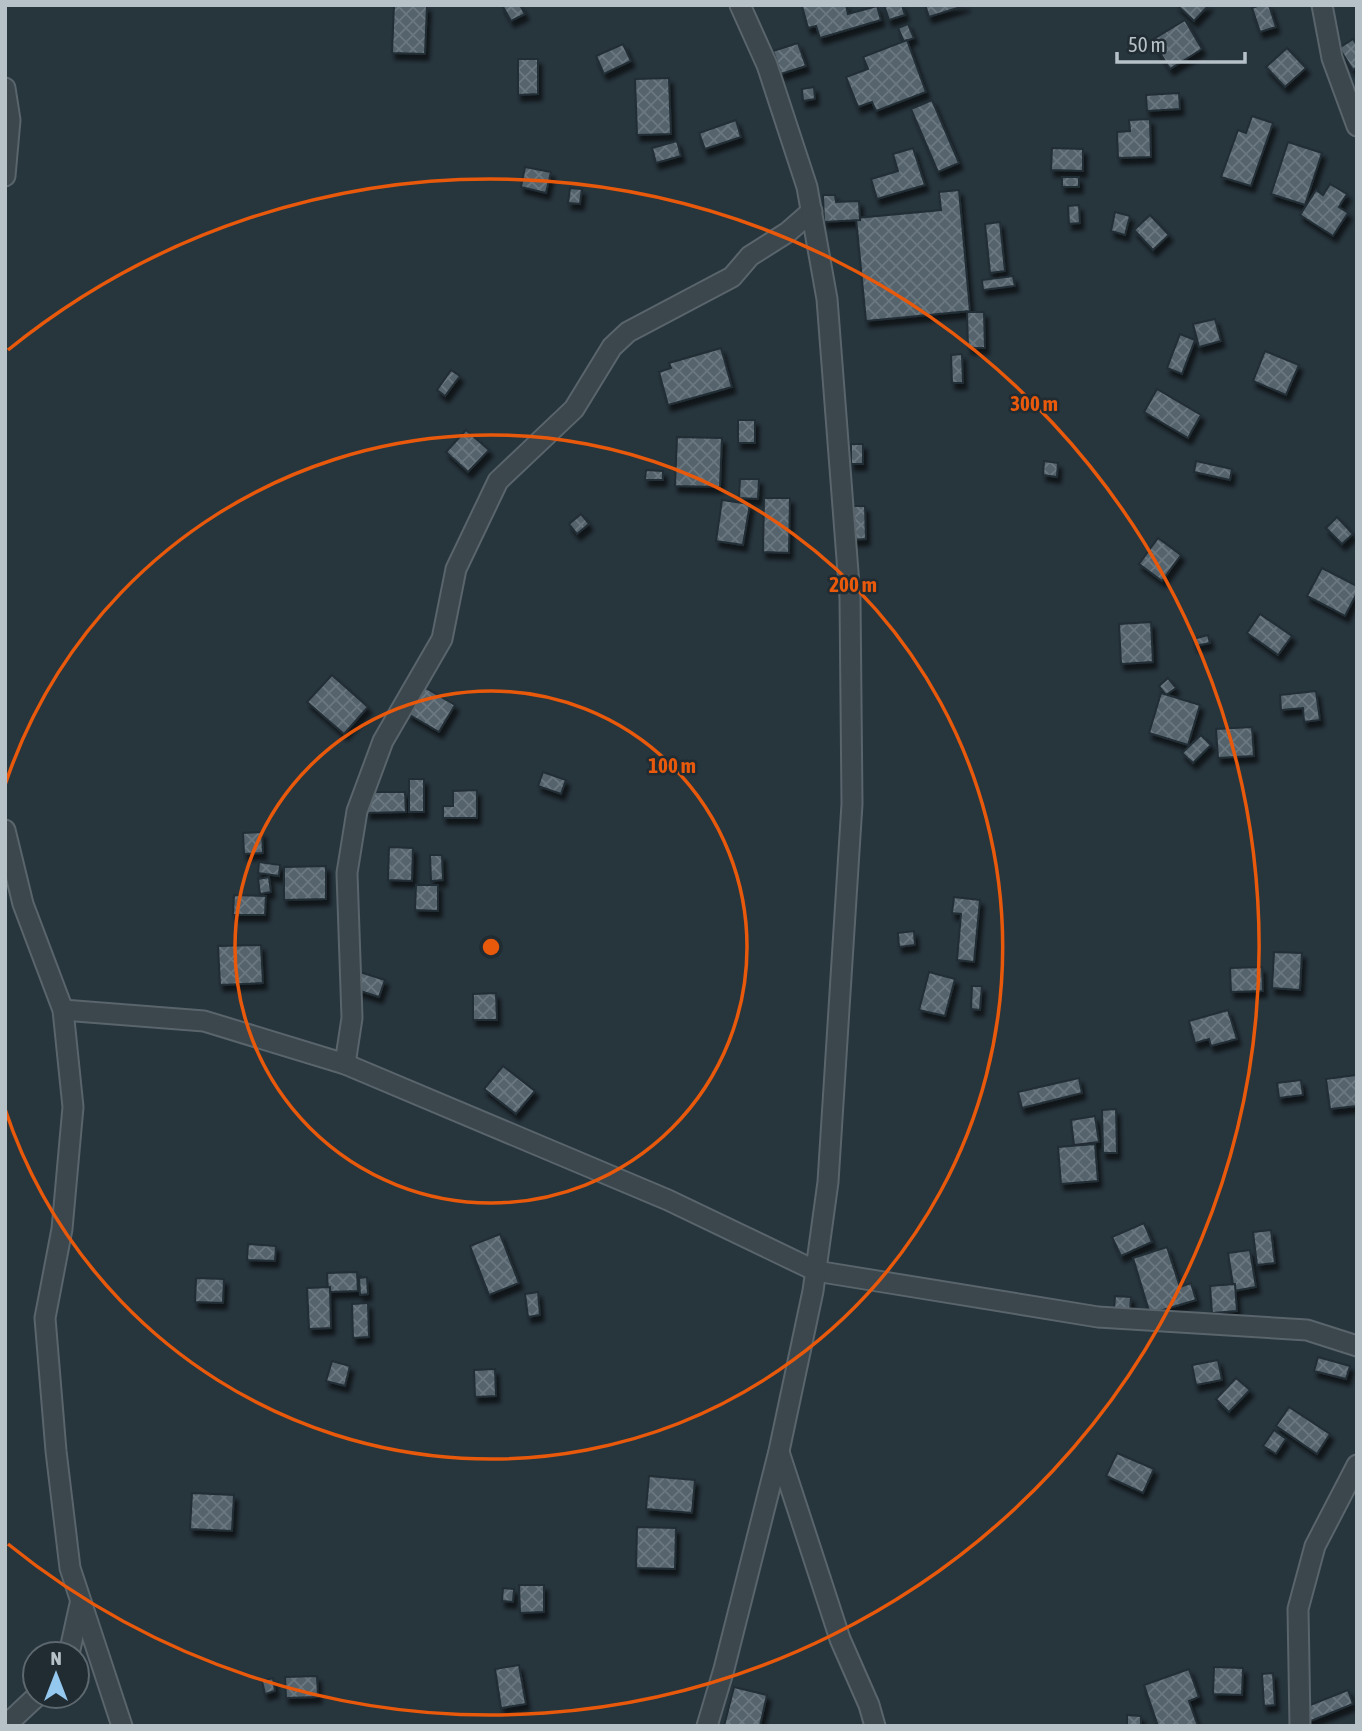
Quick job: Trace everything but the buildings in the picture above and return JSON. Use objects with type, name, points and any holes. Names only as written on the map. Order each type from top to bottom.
[{"type":"street","points":[[707,1726],[779,1451],[816,1271],[828,1182],[836,1086],[852,790],[848,570],[827,299],[807,187],[767,65],[740,5]]},
{"type":"street","points":[[1322,5],[1332,58],[1357,126]]},
{"type":"street","points":[[5,88],[10,120],[5,176]]},
{"type":"street","points":[[345,1064],[352,1018],[347,873],[357,811],[383,741],[442,639],[456,569],[499,481],[540,438],[575,409],[612,347],[628,332],[732,277],[750,256],[788,232],[811,211]]},
{"type":"street","points":[[5,830],[23,904],[63,1010],[73,1107],[62,1229],[45,1318],[68,1555],[80,1603],[122,1726]]},
{"type":"street","points":[[63,1010],[204,1021],[345,1064],[668,1200],[816,1271],[1098,1317],[1307,1330],[1357,1346]]},
{"type":"street","points":[[779,1451],[840,1639],[869,1705],[875,1726]]},
{"type":"street","points":[[1300,1726],[1298,1609],[1315,1546],[1357,1465]]},
{"type":"street","points":[[72,1640],[80,1603]]},
{"type":"street","points":[[91,1663],[101,1663]]},
{"type":"street","points":[[5,1726],[22,1710]]}]
